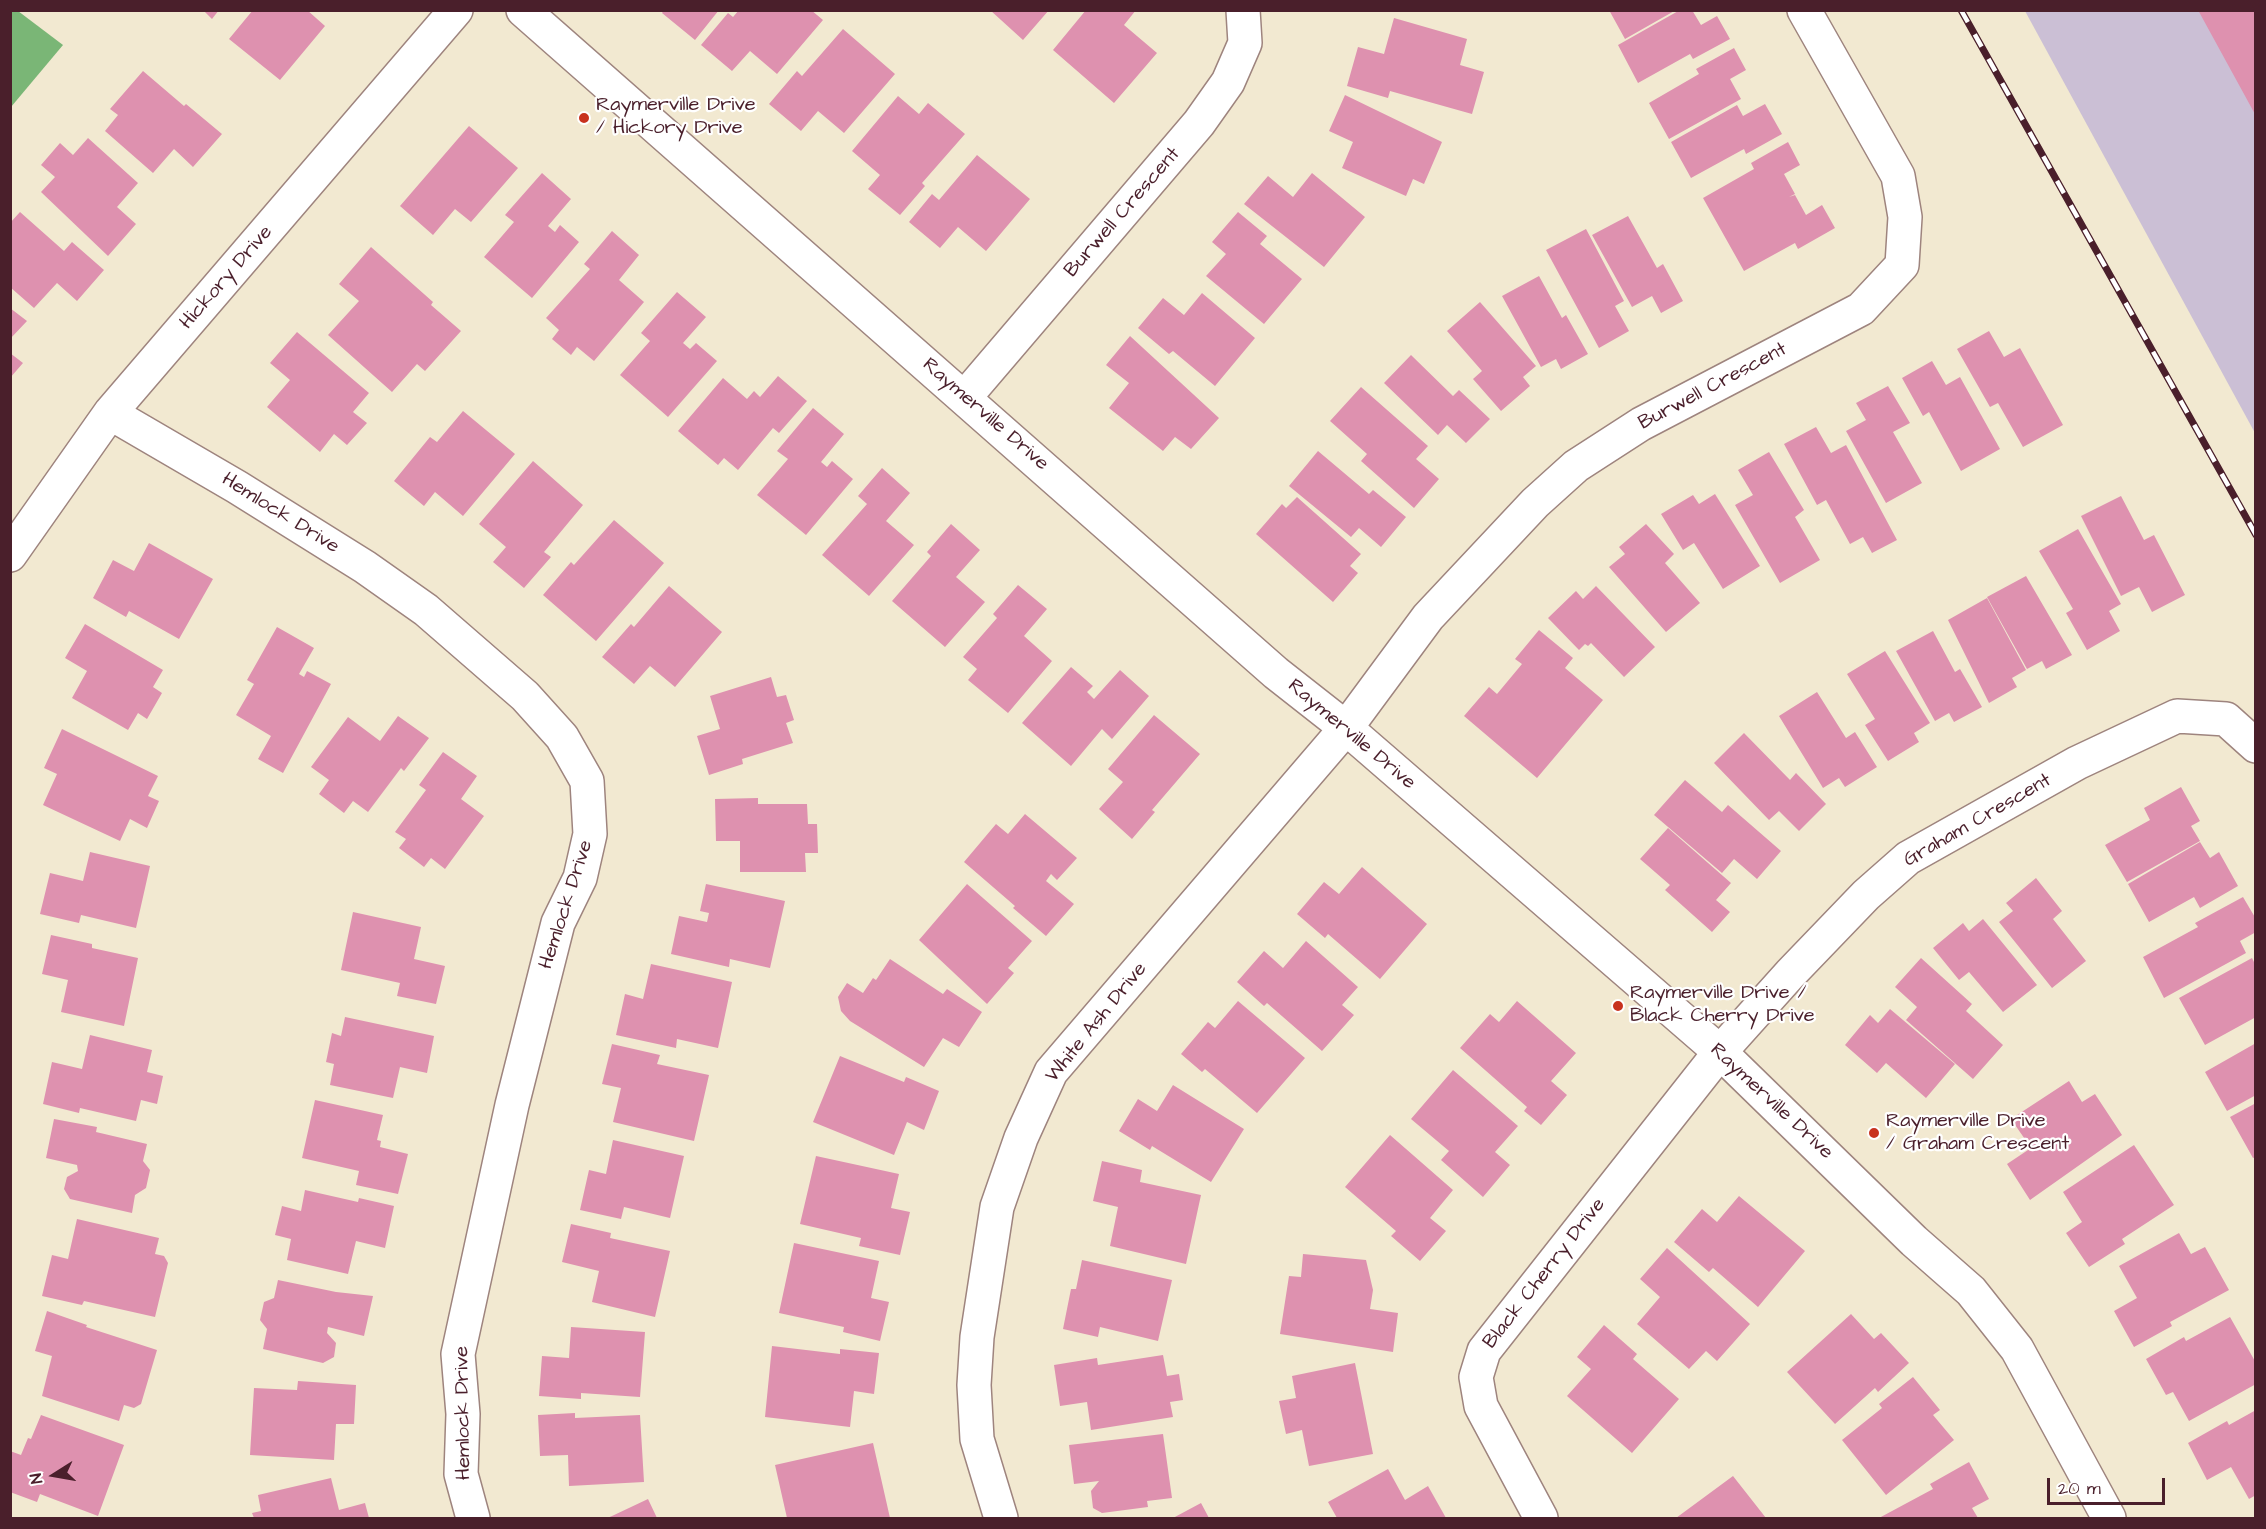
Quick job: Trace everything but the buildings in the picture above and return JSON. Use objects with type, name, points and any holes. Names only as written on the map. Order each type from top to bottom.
[{"type":"street","name":"Hickory Drive","points":[[10,555],[110,413],[456,10]]},
{"type":"street","name":"Raymerville Drive","points":[[523,10],[1276,673],[1346,728],[1720,1052],[1914,1241],[1971,1291],[2017,1349],[2109,1518]]},
{"type":"street","name":"Burwell Crescent","points":[[965,397],[1199,123],[1228,82],[1245,43],[1244,10]]},
{"type":"street","name":"Burwell Crescent","points":[[1346,728],[1428,617],[1499,539],[1576,466],[1641,424],[1861,309],[1902,265],[1905,217],[1898,176],[1804,10]]},
{"type":"street","name":"Hemlock Drive","points":[[110,413],[365,567],[426,610],[525,696],[562,737],[588,781],[590,834],[580,878],[558,923],[549,957],[512,1106],[458,1354],[463,1414],[461,1474],[473,1518]]},
{"type":"street","name":"Graham Crescent","points":[[1720,1052],[1830,931],[1908,858],[2077,763],[2177,716],[2226,719],[2256,746]]},
{"type":"street","name":"White Ash Drive","points":[[1001,1518],[977,1439],[974,1385],[977,1337],[997,1208],[1021,1138],[1051,1072],[1346,728]]},
{"type":"street","name":"Black Cherry Drive","points":[[1541,1518],[1481,1406],[1476,1377],[1484,1351],[1720,1052]]},
{"type":"shaded area","points":[[2025,11],[2255,11],[2255,433]]},
{"type":"green space","points":[[11,10],[18,11],[63,45],[11,107]]},
{"type":"railway","points":[[1961,10],[2256,535]]},
{"type":"place","name":"Raymerville Drive / Hickory Drive","points":[[584,118]]},
{"type":"place","name":"Raymerville Drive / Black Cherry Drive","points":[[1618,1006]]},
{"type":"place","name":"Raymerville Drive / Graham Crescent","points":[[1874,1133]]}]
